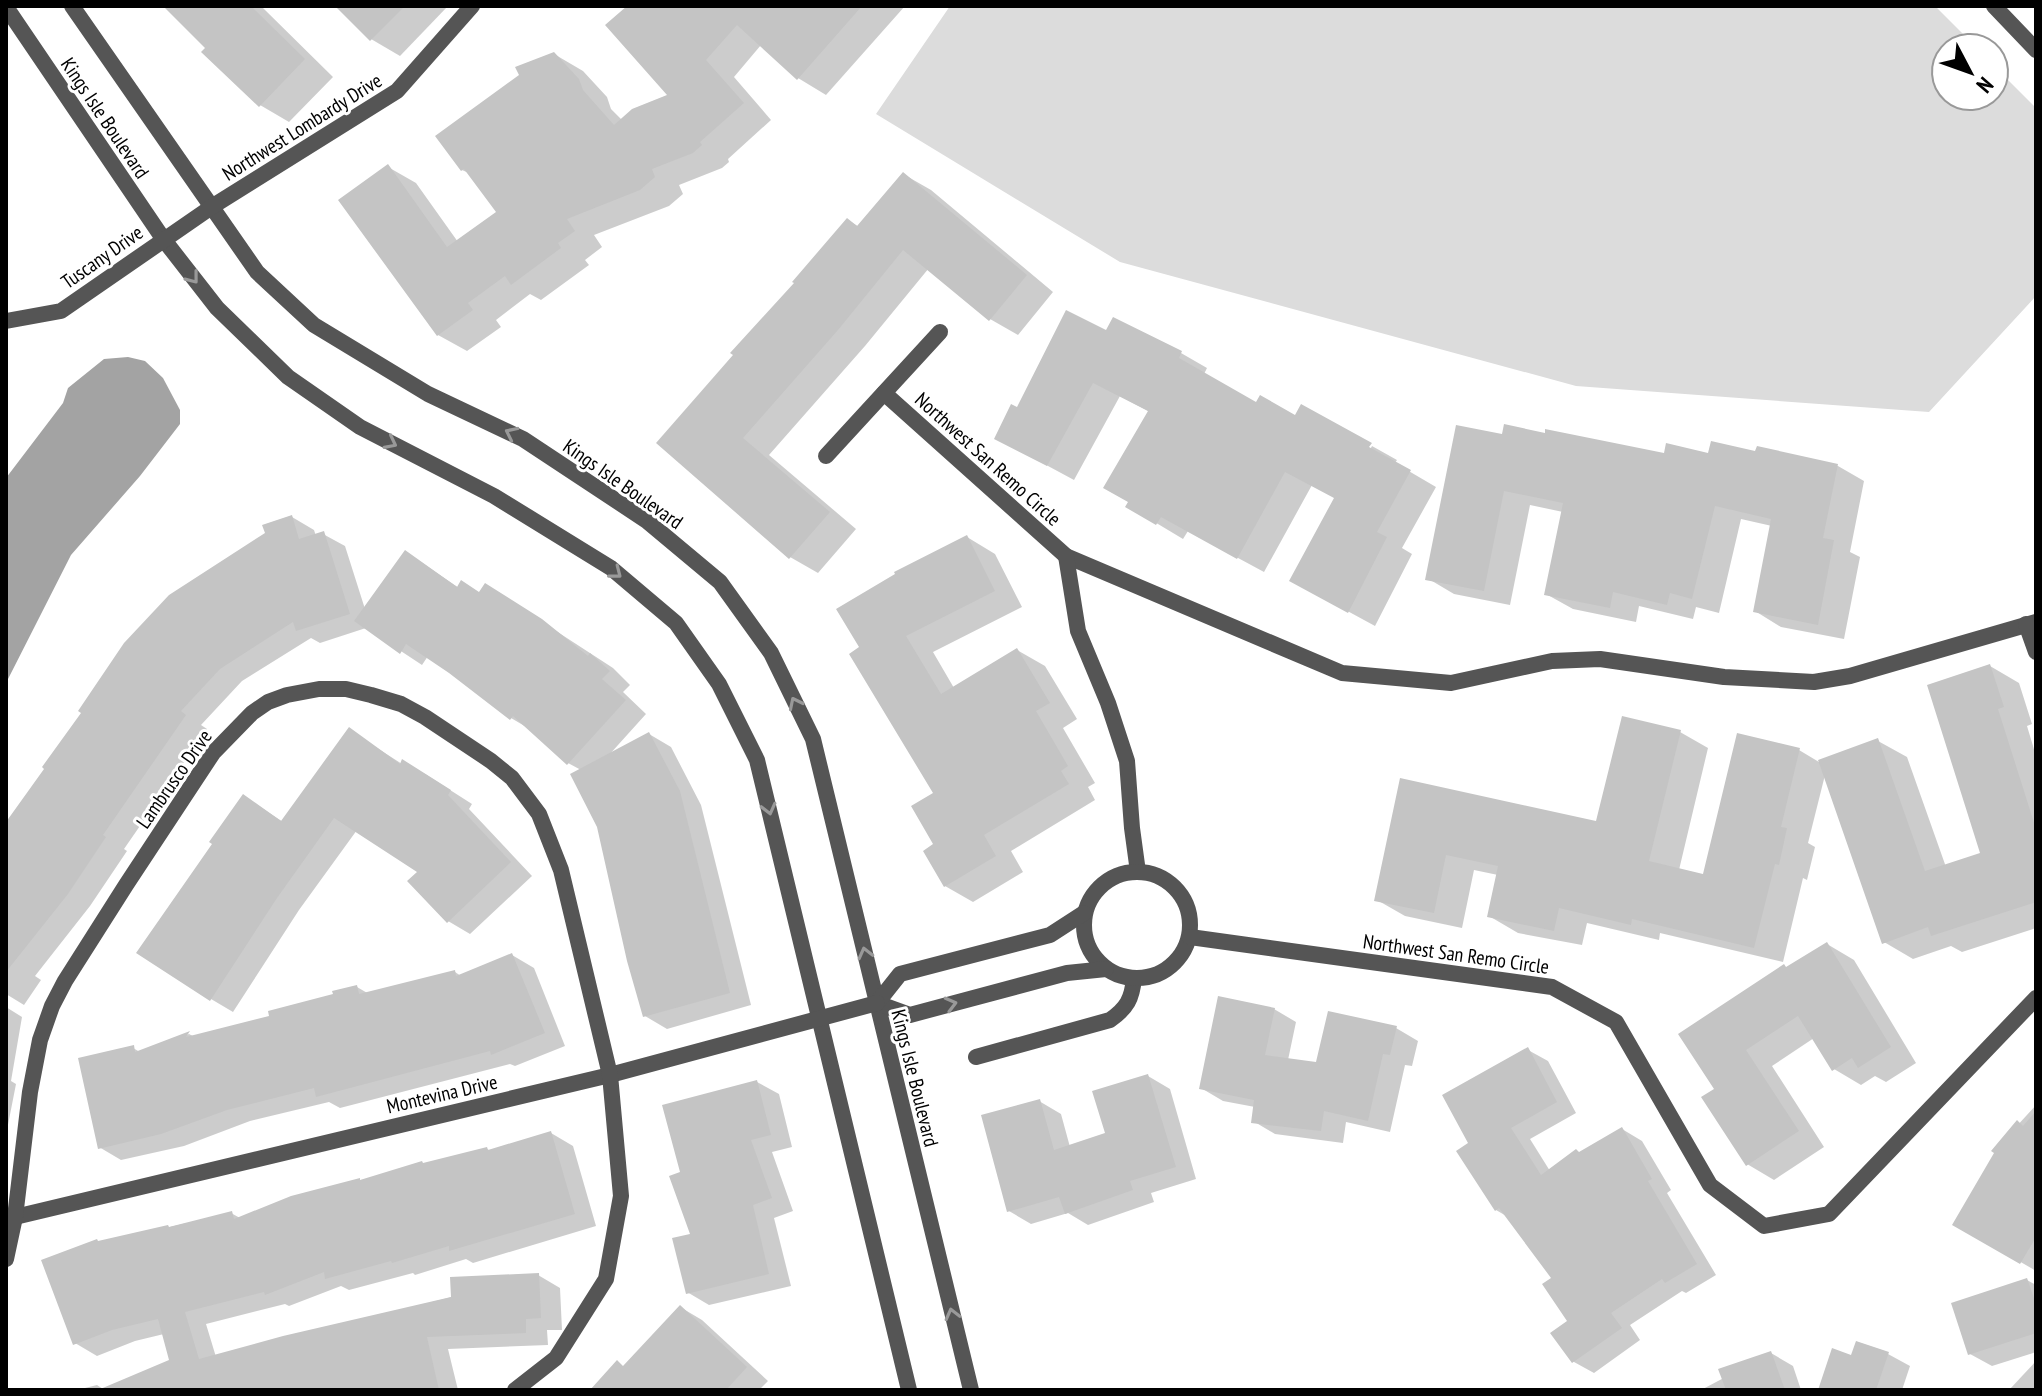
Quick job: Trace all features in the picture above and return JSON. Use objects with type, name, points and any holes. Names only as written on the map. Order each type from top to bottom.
[{"type":"street","name":"Kings Isle Boulevard","points":[[72,6],[257,272],[314,325],[428,394],[523,439],[647,521],[720,582],[771,653],[813,739],[971,1390]]},
{"type":"street","name":"Northwest Lombardy Drive","points":[[213,206],[397,91],[472,6]]},
{"type":"street","points":[[1994,6],[2036,50]]},
{"type":"street","name":"Kings Isle Boulevard","points":[[6,7],[164,240],[217,308],[288,377],[360,427],[494,496],[611,568],[676,623],[719,684],[757,760],[909,1390]]},
{"type":"street","name":"Tuscany Drive","points":[[6,321],[61,311],[213,206]]},
{"type":"street","name":"Northwest San Remo Circle","points":[[826,456],[940,332]]},
{"type":"street","name":"Northwest San Remo Circle","points":[[884,393],[1066,556],[1342,673],[1451,683],[1552,661],[1600,659],[1724,677],[1814,682],[1850,676],[2031,623],[2036,652]]},
{"type":"street","name":"Northwest San Remo Circle","points":[[1066,556],[1078,631],[1108,703],[1127,761],[1138,872]]},
{"type":"street","name":"Lambrusco Drive","points":[[6,1259],[15,1217],[30,1092],[40,1040],[65,981],[213,753],[252,713],[268,702],[319,689],[346,689],[401,704],[491,761],[526,794],[539,814],[561,870],[610,1075],[621,1196],[606,1279],[556,1358],[515,1390]]},
{"type":"street","points":[[1128,872],[1138,872],[1168,881],[1183,896],[1190,916],[1190,937],[1181,956],[1166,971],[1146,978],[1125,978],[1106,969],[1092,954],[1084,934],[1084,913],[1093,894],[1109,880],[1128,872]]},
{"type":"street","points":[[1084,913],[1050,935],[900,974],[877,1003],[910,1015],[1067,973],[1106,969]]},
{"type":"street","name":"Northwest San Remo Circle","points":[[1190,937],[1552,987],[1616,1022],[1710,1185],[1764,1226],[1829,1214],[2036,998]]},
{"type":"street","points":[[976,1057],[1110,1020],[1123,1011],[1132,998],[1134,978]]},
{"type":"street","name":"Montevina Drive","points":[[15,1217],[610,1075],[877,1003]]},
{"type":"shaded area","points":[[950,6],[1935,6],[1961,32],[1930,32],[1930,112],[2010,112],[2010,82],[2036,108],[2036,296],[1929,412],[1576,386],[1120,262],[876,114]]},
{"type":"shaded area","points":[[128,357],[145,361],[163,378],[180,410],[180,424],[140,476],[71,555],[6,683],[6,478],[63,403],[68,388],[104,359]]},
{"type":"building","points":[[163,6],[251,6],[305,59],[259,107],[201,52],[205,48]]},
{"type":"building","points":[[335,6],[405,6],[370,41]]},
{"type":"building","points":[[627,6],[862,6],[797,80],[737,25],[706,60],[744,103],[700,142],[702,145],[693,153],[652,169],[655,177],[640,190],[567,219],[575,231],[558,243],[561,248],[511,285],[505,276],[468,303],[473,310],[437,336],[338,200],[388,164],[447,247],[496,212],[435,136],[519,75],[515,67],[554,52],[614,125],[632,109],[667,95],[605,25]]},
{"type":"building","points":[[903,172],[1027,275],[989,321],[903,250],[743,438],[830,512],[789,559],[656,443],[847,218],[857,226]]},
{"type":"building","points":[[1066,310],[1106,330],[1113,317],[1182,351],[1179,358],[1256,402],[1260,395],[1295,415],[1301,404],[1372,443],[1369,447],[1411,470],[1377,532],[1387,537],[1348,613],[1289,581],[1334,498],[1285,472],[1237,559],[1161,517],[1156,525],[1125,507],[1128,502],[1103,488],[1148,411],[1093,383],[1047,466],[994,439],[1011,404],[1017,407]]},
{"type":"building","points":[[1504,424],[1664,453],[1666,443],[1708,453],[1711,441],[1755,451],[1757,446],[1838,464],[1823,538],[1834,540],[1818,625],[1753,612],[1771,519],[1715,506],[1692,599],[1670,593],[1667,605],[1613,592],[1610,608],[1544,595],[1563,503],[1504,491],[1484,591],[1425,580],[1456,425],[1502,434]]},
{"type":"building","points":[[292,515],[299,539],[324,531],[350,614],[296,631],[293,622],[220,669],[181,711],[186,715],[103,835],[106,837],[68,894],[6,972],[6,822],[81,713],[78,711],[124,643],[169,595],[265,533],[262,525]]},
{"type":"building","points":[[967,535],[995,591],[906,636],[941,694],[1017,648],[1050,703],[1036,711],[1068,766],[1061,771],[1069,784],[984,835],[996,856],[944,887],[923,851],[933,844],[911,806],[933,793],[849,654],[859,647],[836,609],[894,572]]},
{"type":"building","points":[[405,550],[457,587],[461,580],[479,592],[485,583],[542,619],[610,671],[602,679],[626,700],[567,765],[513,716],[510,720],[406,644],[400,654],[354,621]]},
{"type":"building","points":[[1990,664],[2004,707],[1998,709],[2036,829],[2036,902],[1931,936],[1928,927],[1882,944],[1818,760],[1878,738],[1925,871],[1980,853],[1927,685]]},
{"type":"building","points":[[1622,716],[1681,730],[1649,861],[1703,874],[1737,733],[1800,748],[1781,827],[1787,828],[1779,865],[1775,864],[1754,948],[1632,919],[1631,925],[1559,908],[1554,931],[1487,917],[1498,866],[1446,855],[1434,913],[1374,901],[1400,778],[1596,821]]},
{"type":"building","points":[[349,727],[400,764],[402,759],[451,790],[448,795],[511,862],[447,923],[407,881],[417,872],[334,818],[210,1001],[136,953],[243,794],[281,821]]},
{"type":"building","points":[[649,732],[680,791],[730,993],[643,1017],[597,827],[570,774]]},
{"type":"building","points":[[1827,942],[1891,1047],[1858,1068],[1852,1058],[1832,1071],[1798,1016],[1746,1050],[1799,1131],[1746,1166],[1701,1097],[1714,1089],[1678,1034],[1784,964],[1786,967]]},
{"type":"building","points":[[512,953],[545,1033],[491,1055],[490,1051],[316,1097],[314,1088],[227,1110],[161,1134],[98,1149],[78,1058],[134,1045],[135,1052],[190,1031],[186,1037],[269,1016],[268,1011],[357,985],[359,994],[455,970],[456,976]]},
{"type":"building","points":[[1218,996],[1275,1008],[1265,1055],[1316,1062],[1328,1011],[1397,1026],[1390,1055],[1383,1054],[1368,1121],[1324,1111],[1321,1131],[1251,1123],[1254,1100],[1199,1089]]},
{"type":"building","points":[[1528,1047],[1557,1102],[1511,1128],[1541,1175],[1576,1149],[1579,1152],[1622,1127],[1652,1179],[1648,1181],[1697,1264],[1665,1283],[1662,1279],[1611,1313],[1622,1328],[1572,1363],[1550,1333],[1567,1321],[1542,1284],[1551,1278],[1499,1208],[1495,1211],[1456,1151],[1468,1143],[1442,1095]]},
{"type":"building","points":[[1148,1074],[1176,1167],[1130,1181],[1133,1190],[1065,1214],[1059,1197],[1007,1212],[981,1115],[1040,1099],[1054,1150],[1105,1133],[1092,1091]]},
{"type":"building","points":[[757,1080],[771,1135],[751,1140],[772,1198],[753,1205],[769,1274],[686,1294],[672,1238],[690,1234],[669,1176],[680,1172],[662,1105]]},
{"type":"building","points":[[2036,1111],[2036,1237],[2020,1264],[1952,1225],[1994,1153],[1991,1151],[2017,1120],[2023,1126]]},
{"type":"building","points":[[551,1131],[575,1214],[449,1251],[449,1246],[325,1279],[324,1272],[265,1295],[264,1292],[185,1312],[199,1359],[451,1297],[450,1277],[539,1273],[541,1318],[526,1319],[526,1333],[427,1337],[439,1390],[98,1390],[169,1360],[158,1319],[112,1330],[73,1345],[41,1260],[97,1239],[169,1227],[232,1211],[234,1219],[291,1196],[422,1161],[487,1147],[488,1150]]},
{"type":"building","points":[[2027,1278],[2036,1304],[2036,1333],[1968,1355],[1951,1303]]},
{"type":"building","points":[[680,1305],[747,1367],[726,1390],[590,1390],[617,1360],[623,1366]]},
{"type":"building","points":[[1856,1341],[1889,1352],[1876,1390],[1818,1390],[1832,1348],[1851,1355]]},
{"type":"building","points":[[1771,1351],[1785,1390],[1726,1390],[1718,1369]]}]
